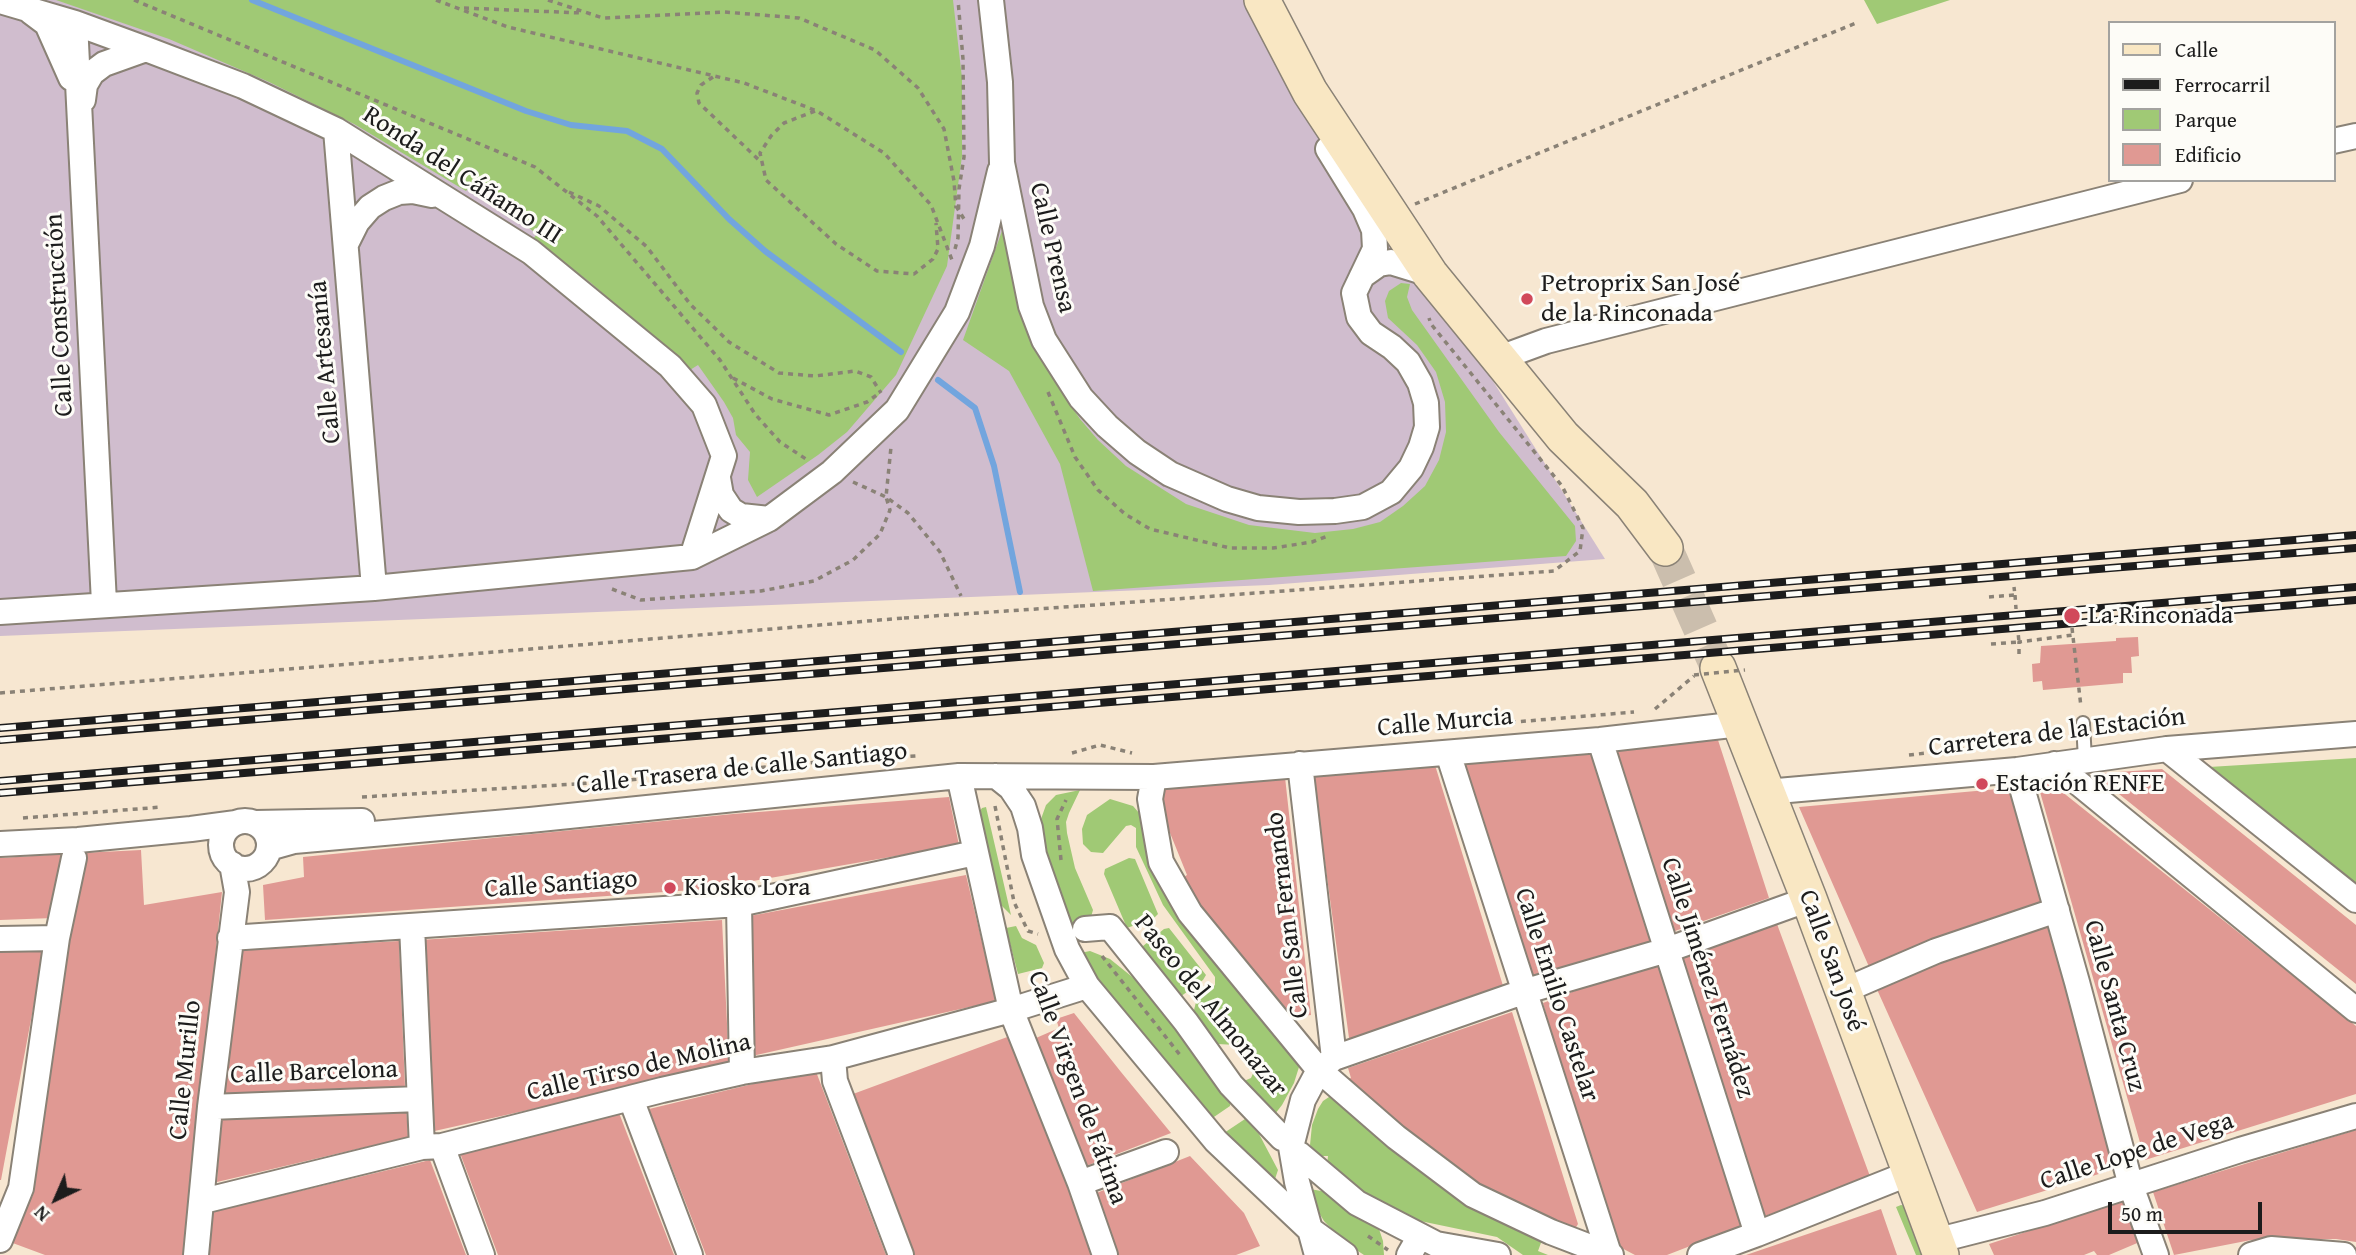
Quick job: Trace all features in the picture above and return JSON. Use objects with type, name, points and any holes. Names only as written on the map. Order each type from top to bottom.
[{"type":"main road","points":[[1262,0],[1310,92],[1430,274],[1563,437],[1633,504],[1665,548]]},
{"type":"main road","name":"Calle San José","points":[[1727,672],[1740,724],[1809,899],[1938,1248]]},
{"type":"street","name":"Calle Prensa","points":[[991,0],[1000,82],[1002,163],[1031,306],[1044,340],[1060,368],[1081,398],[1107,426],[1137,452],[1170,474],[1258,508],[1299,512],[1335,511],[1363,507],[1391,492],[1412,468],[1422,447],[1427,427],[1426,403],[1420,383],[1408,362],[1392,347],[1371,334],[1359,317],[1354,293],[1375,249],[1374,230],[1365,209],[1296,90],[1294,61]]},
{"type":"street","name":"Ronda del Cáñamo III","points":[[0,1],[146,48],[243,86],[336,130],[531,253],[670,366],[704,405],[724,456],[692,557]]},
{"type":"street","points":[[28,9],[47,24],[59,47],[72,79],[80,121]]},
{"type":"street","name":"Calle Construcción","points":[[75,23],[104,603]]},
{"type":"street","points":[[80,121],[85,85],[92,74],[104,64],[146,48]]},
{"type":"street","name":"Calle Artesanía","points":[[336,130],[374,588]]},
{"type":"street","points":[[2335,140],[2356,135]]},
{"type":"street","points":[[0,612],[104,603],[374,588],[692,557],[769,519],[832,472],[957,312],[982,246],[1002,163]]},
{"type":"street","points":[[1497,359],[1546,341],[2172,182]]},
{"type":"street","points":[[346,244],[370,207],[384,198],[399,192],[413,191],[446,200]]},
{"type":"street","points":[[1362,276],[1379,264],[1391,262],[1430,274]]},
{"type":"street","points":[[718,478],[721,495],[731,510],[741,516],[769,519]]},
{"type":"street","name":"Calle Murcia","points":[[1049,777],[1095,777],[1152,788],[1300,764],[1600,740],[1740,724]]},
{"type":"street","name":"Carretera de la Estación","points":[[1766,792],[2017,770],[2055,764],[2084,739],[2167,748],[2356,734]]},
{"type":"street","name":"Calle Jiménez Fernádez","points":[[1600,740],[1758,1234]]},
{"type":"street","points":[[2167,748],[2356,900]]},
{"type":"street","name":"Calle Emilio Castelar","points":[[1448,753],[1523,992],[1610,1254]]},
{"type":"street","name":"Calle San Fernando","points":[[1300,764],[1327,1064]]},
{"type":"street","points":[[2055,764],[2356,1010]]},
{"type":"street","name":"Calle Santa Cruz","points":[[2017,770],[2131,1186],[2156,1255]]},
{"type":"street","name":"Calle Trasera de Calle Santiago","points":[[269,848],[294,841],[959,776],[1049,777]]},
{"type":"street","name":"Calle Virgen de Fátima","points":[[959,776],[1011,1010],[1080,1182],[1105,1255]]},
{"type":"street","points":[[996,776],[1011,788],[1023,806],[1034,855],[1064,941],[1087,986],[1216,1141],[1308,1228],[1345,1255]]},
{"type":"street","points":[[1030,828],[1035,802],[1049,777]]},
{"type":"street","points":[[1152,788],[1161,862],[1190,914],[1396,1137],[1473,1195],[1551,1232],[1610,1254]]},
{"type":"street","name":"Calle Trasera de Calle Santiago","points":[[0,844],[246,823],[530,820]]},
{"type":"street","points":[[191,829],[234,860],[262,862],[269,848],[266,834],[246,823],[225,832],[234,860]]},
{"type":"street","name":"Calle Santiago","points":[[230,938],[739,904],[975,853]]},
{"type":"street","points":[[0,1240],[21,1188],[57,938],[74,858]]},
{"type":"street","name":"Calle Murillo","points":[[196,1255],[210,1107],[237,892],[234,860]]},
{"type":"street","points":[[1271,1195],[1286,1172],[1303,1100],[1327,1064],[1523,992],[1667,950],[1809,899]]},
{"type":"street","points":[[739,904],[742,1072]]},
{"type":"street","points":[[1843,991],[1936,951],[2057,910]]},
{"type":"street","points":[[412,926],[419,1099],[432,1147],[482,1255]]},
{"type":"street","name":"Paseo del Almonazar","points":[[1085,929],[1110,927],[1186,1022],[1231,1085],[1291,1146],[1357,1203],[1415,1246],[1436,1244],[1498,1255]]},
{"type":"street","points":[[0,939],[57,938]]},
{"type":"street","name":"Calle Tirso de Molina","points":[[203,1201],[742,1072],[833,1058],[1011,1010],[1087,986]]},
{"type":"street","points":[[833,1058],[835,1081],[901,1255]]},
{"type":"street","name":"Calle Barcelona","points":[[210,1107],[419,1099]]},
{"type":"street","points":[[631,1099],[690,1255]]},
{"type":"street","name":"Calle Lope de Vega","points":[[1938,1248],[2240,1150],[2356,1116]]},
{"type":"street","points":[[1291,1146],[1297,1182],[1317,1255]]},
{"type":"street","points":[[1080,1182],[1166,1152]]},
{"type":"street","points":[[1700,1255],[1910,1172]]},
{"type":"street","points":[[2251,1255],[2271,1249],[2343,1255]]},
{"type":"path","points":[[134,0],[535,167],[597,216],[689,321],[720,360],[755,414],[780,442],[818,467],[886,497],[908,513],[940,552],[961,596]]},
{"type":"path","points":[[436,0],[508,27],[744,83],[817,111],[884,153],[931,205],[952,260]]},
{"type":"path","points":[[548,0],[603,18],[724,12],[799,18],[875,50],[918,88],[944,129],[954,181],[958,237]]},
{"type":"path","points":[[950,270],[958,237],[959,189],[964,157],[963,59],[958,0]]},
{"type":"path","points":[[458,8],[588,13]]},
{"type":"path","points":[[1389,215],[1856,23]]},
{"type":"path","points":[[714,77],[701,85],[697,93],[699,103],[762,163]]},
{"type":"path","points":[[817,111],[784,123],[760,153],[766,180],[836,244],[877,271],[914,274],[933,259],[938,249],[936,218]]},
{"type":"path","points":[[562,189],[599,206],[647,247],[690,304],[729,342],[779,373],[815,376],[855,371],[871,377],[890,396],[886,497],[890,510],[880,534],[853,560],[814,581],[761,591],[641,600],[607,587]]},
{"type":"path","points":[[0,693],[904,618],[1554,571],[1580,551],[1583,528],[1562,486],[1431,324],[1427,314]]},
{"type":"path","points":[[732,377],[772,399],[829,415],[890,396]]},
{"type":"path","points":[[2014,587],[2016,609]]},
{"type":"path","points":[[1989,597],[2015,595]]},
{"type":"path","points":[[1902,756],[2084,739],[2072,628]]},
{"type":"path","points":[[2018,632],[2020,654]]},
{"type":"path","points":[[1991,644],[2073,635]]},
{"type":"path","points":[[994,804],[1014,902],[1028,930]]},
{"type":"shaded area","points":[[0,0],[1253,0],[1605,559],[1269,585],[0,636]]},
{"type":"green space","points":[[56,0],[953,0],[962,78],[962,156],[947,266],[896,375],[847,432],[757,497],[748,480],[750,452],[736,435],[733,418],[724,402],[698,365],[690,370],[591,283],[533,239],[537,234],[471,185],[466,191],[354,124],[269,82],[169,39]]},
{"type":"green space","points":[[1864,0],[1950,0],[1877,24]]},
{"type":"green space","points":[[1003,228],[1018,302],[1036,349],[1058,387],[1098,440],[1126,466],[1186,504],[1249,525],[1315,533],[1353,529],[1380,522],[1425,486],[1439,460],[1446,432],[1445,402],[1436,372],[1417,345],[1388,318],[1385,301],[1389,291],[1401,283],[1410,284],[1407,297],[1412,310],[1499,432],[1575,526],[1576,541],[1566,556],[1093,591],[1060,464],[1009,371],[963,340]]},
{"type":"green space","points":[[2356,758],[2356,884],[2209,767]]},
{"type":"green space","points":[[1080,790],[1066,822],[1067,833],[1075,868],[1093,910],[1091,917],[1084,923],[1066,927],[1060,915],[1041,833],[1041,819],[1046,805],[1056,795]]},
{"type":"green space","points":[[1110,799],[1133,806],[1140,814],[1297,1060],[1299,1067],[1294,1083],[1275,1114],[1245,1088],[1244,1081],[1251,1078],[1255,1069],[1250,1055],[1237,1045],[1217,1044],[1209,1038],[1193,1014],[1196,1002],[1215,985],[1215,977],[1163,905],[1136,847],[1136,828],[1126,826],[1103,853],[1091,852],[1083,844],[1082,829],[1087,815]]},
{"type":"green space","points":[[986,807],[1011,915],[1001,905],[978,814]]},
{"type":"green space","points":[[1129,858],[1135,859],[1158,914],[1127,928],[1104,874],[1105,869]]},
{"type":"green space","points":[[1016,926],[1022,938],[1036,945],[1044,963],[1042,968],[1018,974],[1006,928]]},
{"type":"green space","points":[[1169,928],[1206,975],[1180,997],[1143,951],[1143,946]]},
{"type":"green space","points":[[1090,951],[1110,959],[1146,988],[1231,1099],[1230,1106],[1211,1119],[1086,963],[1080,953]]},
{"type":"green space","points":[[1332,1095],[1341,1106],[1414,1166],[1453,1191],[1542,1240],[1538,1251],[1548,1255],[1523,1255],[1497,1237],[1401,1217],[1379,1206],[1327,1165],[1328,1156],[1313,1152],[1310,1145],[1312,1125],[1318,1109],[1323,1101]]},
{"type":"green space","points":[[1245,1119],[1259,1134],[1278,1170],[1275,1179],[1269,1179],[1224,1133]]},
{"type":"green space","points":[[1304,1188],[1327,1192],[1378,1226],[1384,1255],[1364,1255],[1343,1241],[1324,1221]]},
{"type":"green space","points":[[1906,1206],[1926,1255],[1916,1255],[1896,1207]]},
{"type":"building","points":[[2138,637],[2139,656],[2131,657],[2132,673],[2123,673],[2123,683],[2043,690],[2042,681],[2033,682],[2032,664],[2040,663],[2041,646]]},
{"type":"building","points":[[1718,740],[1769,898],[1672,932],[1612,748]]},
{"type":"building","points":[[1592,750],[1652,941],[1534,978],[1464,762]]},
{"type":"building","points":[[1435,765],[1504,989],[1354,1041],[1349,1038],[1313,775]]},
{"type":"building","points":[[2162,769],[2356,925],[2356,984],[2099,778],[2104,773]]},
{"type":"building","points":[[1285,777],[1311,1015],[1286,1018],[1206,914],[1182,878],[1187,875],[1166,823],[1162,786]]},
{"type":"building","points":[[2051,783],[2356,1026],[2356,1094],[2145,1160],[2038,785]]},
{"type":"building","points":[[2009,788],[2044,904],[1870,969],[1799,807]]},
{"type":"building","points":[[949,797],[959,845],[707,889],[265,920],[263,885],[304,877],[303,857],[733,814]]},
{"type":"building","points":[[141,850],[144,905],[222,892],[184,1255],[45,1255],[10,1242],[33,1195],[81,853]]},
{"type":"building","points":[[64,854],[53,918],[0,920],[0,858]]},
{"type":"building","points":[[966,875],[996,1001],[752,1056],[750,916]]},
{"type":"building","points":[[2047,918],[2118,1168],[1977,1212],[1875,985]]},
{"type":"building","points":[[722,920],[729,1065],[430,1132],[420,940]]},
{"type":"building","points":[[1777,924],[1871,1179],[1762,1217],[1680,956]]},
{"type":"building","points":[[399,941],[405,1087],[221,1101],[235,951]]},
{"type":"building","points":[[44,950],[1,1180],[0,1180],[0,952]]},
{"type":"building","points":[[1657,960],[1742,1226],[1667,1255],[1635,1255],[1612,1243],[1543,1003]]},
{"type":"building","points":[[1512,1012],[1578,1224],[1573,1232],[1477,1188],[1343,1080],[1351,1078],[1348,1068]]},
{"type":"building","points":[[1074,1013],[1171,1133],[1086,1166],[1036,1038],[1059,1028],[1056,1019]]},
{"type":"building","points":[[1010,1036],[1093,1255],[914,1255],[853,1094]]},
{"type":"building","points":[[815,1069],[886,1255],[706,1255],[649,1109]]},
{"type":"building","points":[[406,1105],[408,1137],[217,1182],[221,1119]]},
{"type":"building","points":[[619,1113],[674,1255],[498,1255],[460,1153]]},
{"type":"building","points":[[2356,1130],[2356,1242],[2336,1239],[2251,1240],[2174,1255],[2153,1192]]},
{"type":"building","points":[[1190,1156],[1244,1213],[1260,1246],[1236,1255],[1117,1255],[1094,1194]]},
{"type":"building","points":[[430,1160],[466,1255],[206,1255],[208,1213]]},
{"type":"building","points":[[2127,1199],[2142,1241],[2109,1255],[2097,1255],[2094,1251],[2084,1255],[1994,1255],[1989,1244]]},
{"type":"building","points":[[1881,1209],[1897,1255],[1746,1255]]},
{"type":"waterway","points":[[252,0],[526,111],[571,125],[627,131],[662,149],[729,219],[765,251],[901,352]]},
{"type":"waterway","points":[[938,380],[975,408],[994,466],[1020,592]]},
{"type":"tunnel","points":[[1665,548],[1718,668]]},
{"type":"railway","points":[[0,728],[2356,535]]},
{"type":"railway","points":[[0,740],[2356,548]]},
{"type":"railway","points":[[0,781],[2356,587]]},
{"type":"railway","points":[[0,793],[2356,600]]},
{"type":"place","name":"Petroprix San José de la Rinconada","points":[[1527,299]]},
{"type":"place","name":"La Rinconada","points":[[2072,616]]},
{"type":"place","name":"Estación RENFE","points":[[1982,784]]},
{"type":"place","name":"Kiosko Lora","points":[[670,888]]}]
